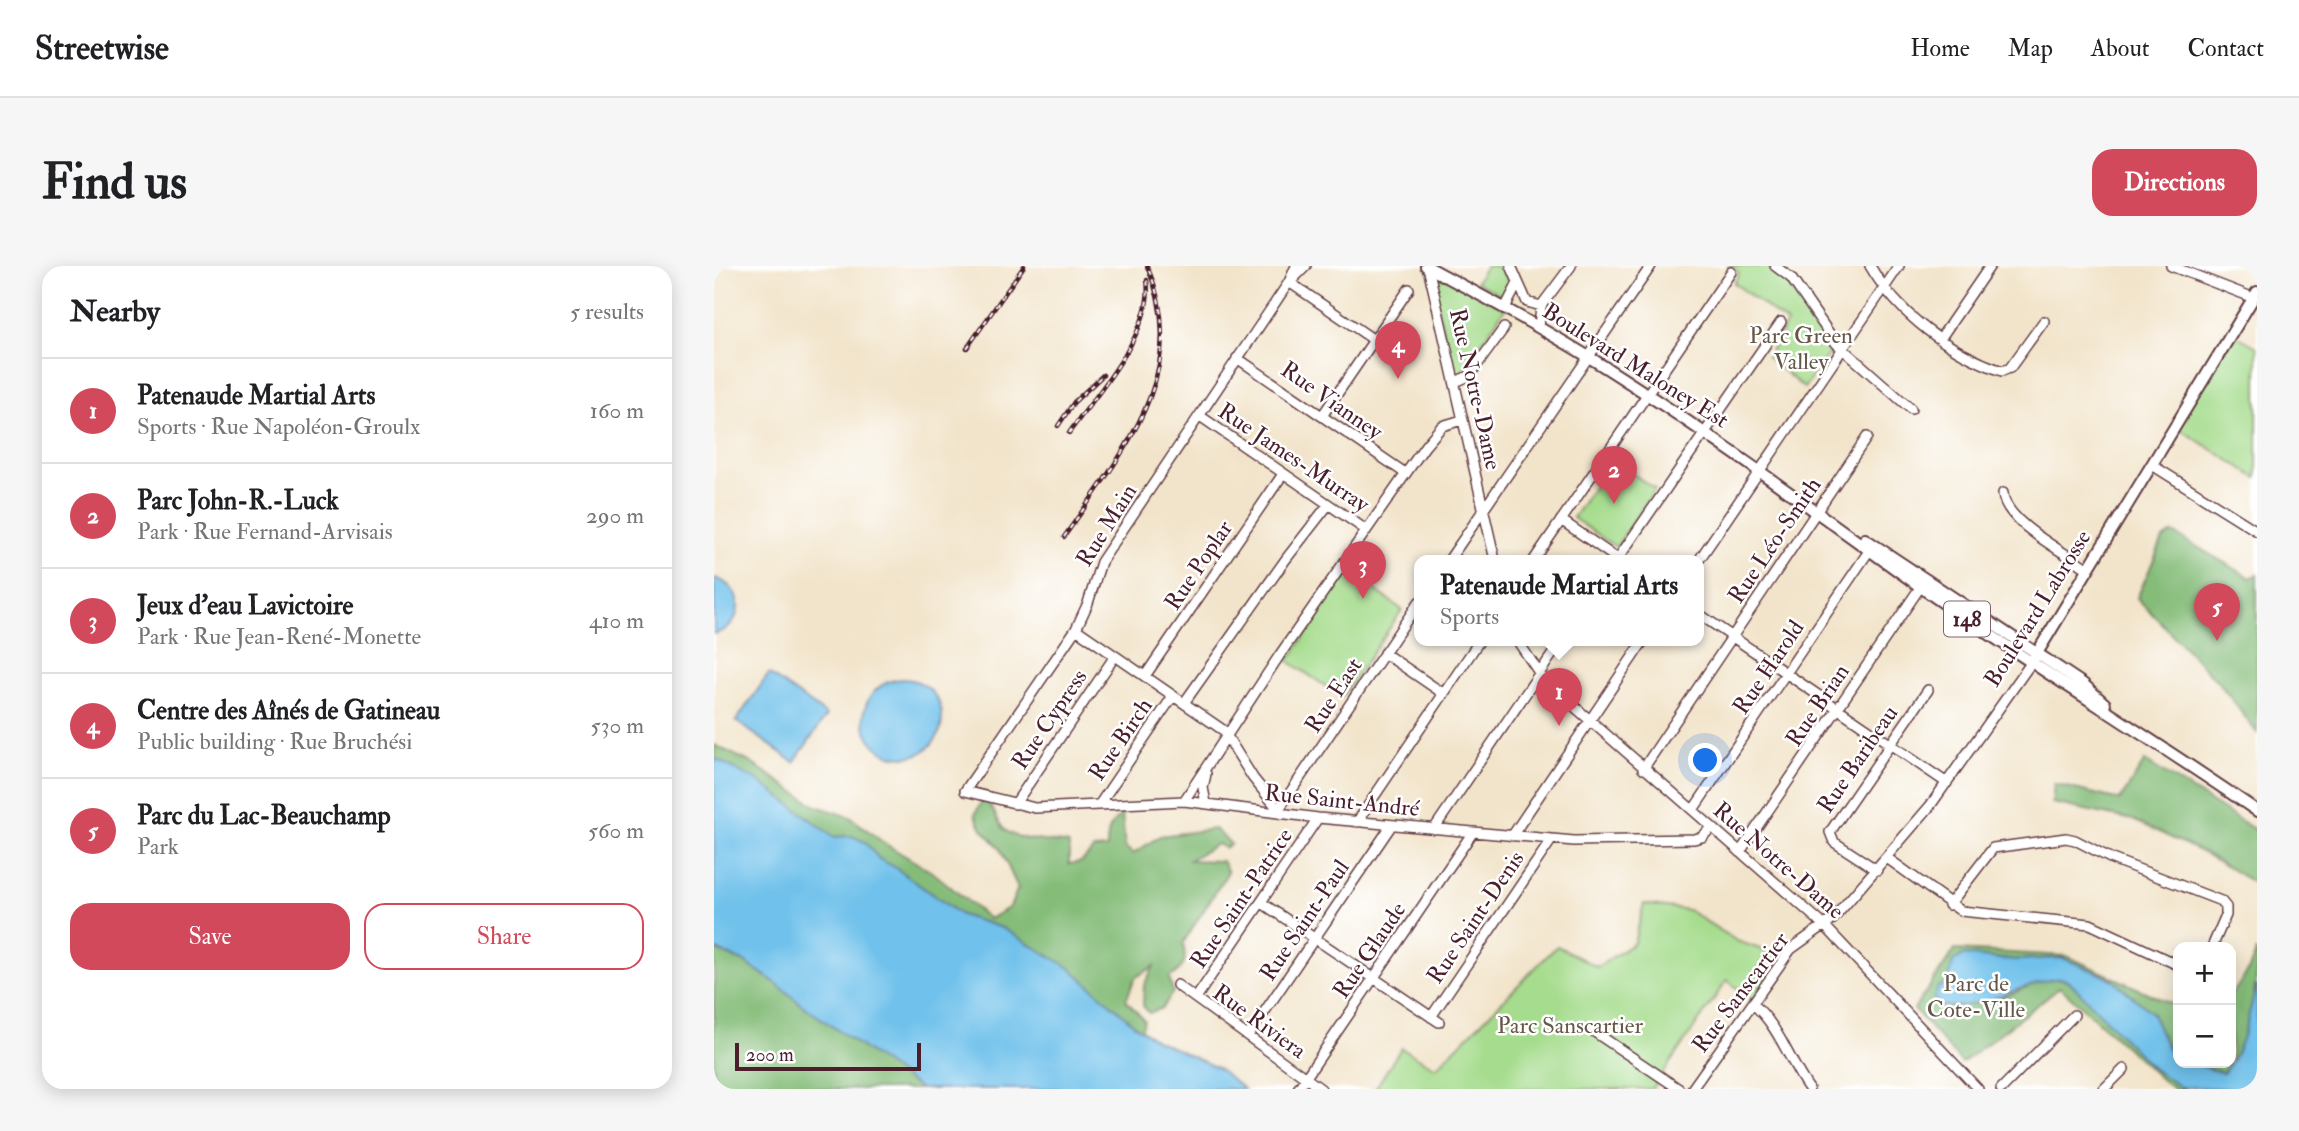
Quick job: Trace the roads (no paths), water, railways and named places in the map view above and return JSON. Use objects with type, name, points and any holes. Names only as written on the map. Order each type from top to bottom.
[{"type":"main road","name":"Boulevard Maloney Est","points":[[1427,267],[1589,356],[1647,394],[2034,658],[2077,694],[2122,718],[2257,811]]},
{"type":"main road","name":"Boulevard Labrosse","points":[[2034,658],[2255,295]]},
{"type":"street","name":"Rue Main","points":[[965,792],[1076,629],[1088,603],[1101,562],[1289,282],[1296,266]]},
{"type":"street","name":"Rue Main","points":[[1289,282],[1306,266]]},
{"type":"street","points":[[1511,266],[1527,302],[1541,306]]},
{"type":"street","points":[[1539,328],[1541,306],[1571,266]]},
{"type":"street","points":[[1454,555],[1651,266]]},
{"type":"street","points":[[1774,266],[1791,278],[1843,350],[1911,409]]},
{"type":"street","points":[[1870,266],[1884,289],[1940,340],[1980,363],[2002,371],[2010,368],[2044,321]]},
{"type":"street","points":[[1702,555],[1899,266]]},
{"type":"street","points":[[1940,340],[1990,266]]},
{"type":"street","points":[[2171,266],[2255,295]]},
{"type":"street","name":"Rue Notre-Dame","points":[[1427,267],[1494,555]]},
{"type":"street","points":[[1537,555],[1731,272]]},
{"type":"street","points":[[1289,282],[1374,340]]},
{"type":"street","points":[[1505,308],[1518,283]]},
{"type":"street","points":[[1322,416],[1409,289]]},
{"type":"street","points":[[1621,555],[1781,322]]},
{"type":"street","points":[[1455,382],[1469,376],[1504,328]]},
{"type":"street","name":"Rue Vianney","points":[[1237,358],[1405,473]]},
{"type":"street","name":"Rue James-Murray","points":[[1200,416],[1366,530]]},
{"type":"street","points":[[1184,801],[1405,473],[1438,430],[1462,420]]},
{"type":"street","name":"Rue Léo-Smith","points":[[1643,769],[1867,437]]},
{"type":"street","points":[[2152,465],[2257,531]]},
{"type":"street","name":"Rue Poplar","points":[[1145,677],[1283,474]]},
{"type":"street","points":[[2003,493],[2004,503],[2014,517],[2088,569]]},
{"type":"street","points":[[1184,703],[1286,559],[1328,505]]},
{"type":"street","points":[[1561,520],[1612,555]]},
{"type":"street","name":"Rue Harold","points":[[1693,810],[1872,547]]},
{"type":"street","name":"Rue Brian","points":[[1740,852],[1923,582]]},
{"type":"street","name":"Rue East","points":[[1281,811],[1414,609]]},
{"type":"street","points":[[1704,617],[1947,783]]},
{"type":"street","points":[[1076,629],[1228,736],[1253,778],[1281,811]]},
{"type":"street","points":[[1357,822],[1476,646]]},
{"type":"street","name":"Rue Notre-Dame","points":[[1521,646],[1539,674],[1589,721],[1825,926],[1978,1089]]},
{"type":"street","points":[[1434,829],[1558,646]]},
{"type":"street","points":[[1512,836],[1640,646]]},
{"type":"street","points":[[1384,653],[1444,694]]},
{"type":"street","name":"Rue Cypress","points":[[1015,804],[1115,656]]},
{"type":"street","name":"Boulevard Labrosse","points":[[1825,926],[1877,870],[1947,783],[2034,658]]},
{"type":"street","name":"Rue Baribeau","points":[[1877,870],[1830,836],[1928,690]]},
{"type":"street","name":"Rue Birch","points":[[1099,805],[1173,696]]},
{"type":"street","points":[[1206,803],[1203,781],[1209,766]]},
{"type":"street","name":"Rue Saint-André","points":[[965,792],[1035,808],[1184,801],[1391,826],[1552,839],[1694,839],[1702,837],[1712,827]]},
{"type":"street","name":"Rue Saint-Patrice","points":[[1196,999],[1318,818]]},
{"type":"street","name":"Rue Saint-Paul","points":[[1248,1036],[1391,826]]},
{"type":"street","name":"Rue Glaude","points":[[1298,1089],[1473,832]]},
{"type":"street","points":[[1949,905],[1993,848],[2066,838],[2221,901],[2226,907],[2226,915],[2213,942]]},
{"type":"street","name":"Rue Saint-Denis","points":[[1373,978],[1435,1019],[1552,839]]},
{"type":"street","points":[[1887,858],[1949,905],[1973,915],[2074,920],[2090,924],[2173,963]]},
{"type":"street","points":[[1262,903],[1373,978]]},
{"type":"street","name":"Rue Sanscartier","points":[[1692,1089],[1791,949],[1825,926]]},
{"type":"street","name":"Rue Riviera","points":[[1177,985],[1321,1089]]},
{"type":"street","points":[[1753,1003],[1772,1023],[1795,1070],[1809,1089]]},
{"type":"street","points":[[2001,1089],[2074,1015]]},
{"type":"street","points":[[1593,1031],[1679,1089]]},
{"type":"street","points":[[2104,1089],[2124,1069]]},
{"type":"water","points":[[714,578],[732,589],[738,606],[732,623],[714,634]]},
{"type":"water","points":[[769,674],[827,715],[794,762],[736,721]]},
{"type":"water","points":[[903,679],[918,682],[935,696],[942,718],[939,733],[925,750],[903,757],[888,754],[871,740],[864,718],[867,703],[881,686]]},
{"type":"water","points":[[714,758],[760,782],[834,837],[852,836],[865,842],[879,859],[893,866],[961,915],[1002,928],[1070,968],[1136,1026],[1156,1040],[1218,1068],[1244,1089],[921,1089],[802,1005],[776,983],[743,961],[714,949]]},
{"type":"water","points":[[1964,955],[2010,960],[2063,958],[2112,979],[2151,1012],[2173,1057],[2173,1068],[2207,1068],[2223,1073],[2226,1068],[2236,1068],[2236,1053],[2257,985],[2257,1089],[2181,1087],[2152,1068],[2069,981],[2060,978],[2030,985],[1985,1001],[1940,1006],[1934,998],[1938,987],[1948,983],[1953,961]]},
{"type":"railway","points":[[967,348],[1024,266]]},
{"type":"railway","points":[[1064,537],[1128,443],[1156,376],[1162,341],[1159,305],[1147,266]]},
{"type":"railway","points":[[1069,433],[1122,360],[1133,340],[1147,299],[1147,280]]},
{"type":"railway","points":[[1058,426],[1074,402],[1103,375]]},
{"type":"place","name":"Centre des Aînés de Gatineau","points":[[1398,379]]},
{"type":"place","name":"Parc John-R.-Luck","points":[[1614,504]]},
{"type":"place","name":"Jeux d'eau Lavictoire","points":[[1363,599]]},
{"type":"place","name":"Parc du Lac-Beauchamp","points":[[2217,641]]},
{"type":"place","name":"Patenaude Martial Arts","points":[[1559,726]]},
{"type":"park label","name":"Parc Green Valley","points":[[1801,348]]},
{"type":"park label","name":"Parc de Cote-Ville","points":[[1976,996]]},
{"type":"park label","name":"Parc Sanscartier","points":[[1570,1025]]}]
